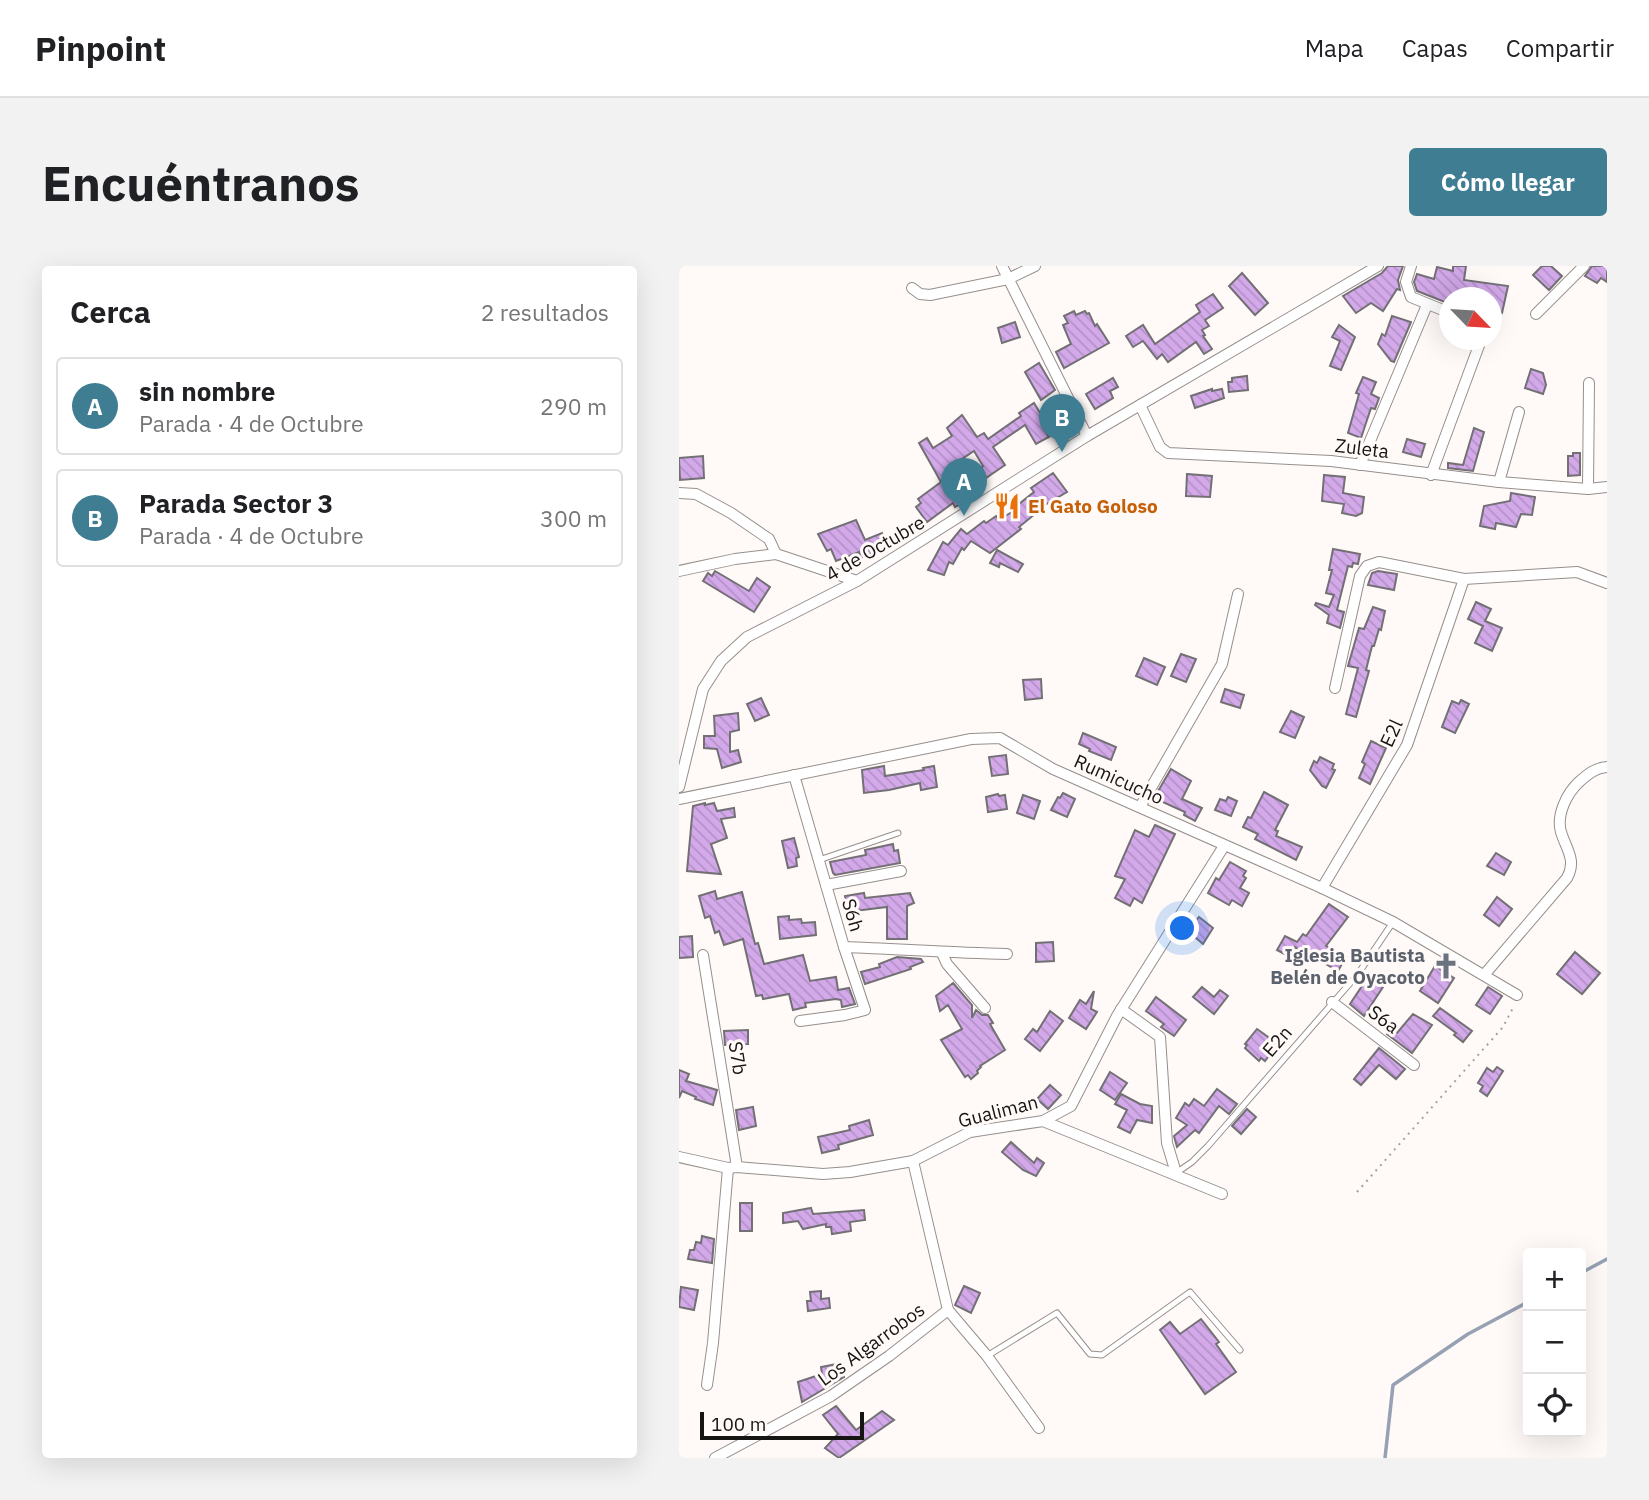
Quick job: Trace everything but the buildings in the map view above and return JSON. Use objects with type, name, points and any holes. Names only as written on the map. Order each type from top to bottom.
[{"type":"street","points":[[1002,266],[1087,436]]},
{"type":"street","points":[[912,288],[921,294],[930,295],[1008,279],[1035,266]]},
{"type":"street","name":"4 de Octubre","points":[[679,787],[681,769],[703,689],[720,660],[747,637],[857,581],[1087,436],[1378,266]]},
{"type":"street","points":[[1411,266],[1406,282],[1411,297],[1439,309]]},
{"type":"street","points":[[1536,314],[1584,266]]},
{"type":"street","points":[[1360,465],[1427,305]]},
{"type":"street","points":[[1431,475],[1477,350]]},
{"type":"street","points":[[1588,489],[1589,383]]},
{"type":"street","name":"Zuleta","points":[[1140,405],[1160,447],[1168,453],[1331,461],[1499,482],[1588,489],[1607,487]]},
{"type":"street","points":[[1499,482],[1519,412]]},
{"type":"street","points":[[679,494],[696,494],[731,513],[769,539],[776,554]]},
{"type":"street","points":[[679,571],[735,559],[776,554],[857,581]]},
{"type":"street","points":[[1335,688],[1360,576],[1367,566],[1379,562],[1464,579],[1577,572],[1607,583]]},
{"type":"street","name":"E2l","points":[[1322,888],[1407,745],[1464,579]]},
{"type":"street","points":[[1140,807],[1222,664],[1238,594]]},
{"type":"street","name":"Rumicucho","points":[[679,799],[971,739],[1000,738],[1053,769],[1322,888],[1392,922],[1517,995]]},
{"type":"street","points":[[1484,975],[1567,878],[1570,871],[1570,854],[1560,830],[1566,799],[1573,788],[1594,770],[1607,767]]},
{"type":"street","name":"S6h","points":[[794,775],[844,947],[1007,954]]},
{"type":"street","name":"Gualiman","points":[[679,1157],[733,1167],[823,1174],[850,1172],[912,1161],[971,1132],[1043,1121],[1071,1106],[1121,1009],[1224,846]]},
{"type":"street","points":[[826,884],[901,871]]},
{"type":"street","points":[[800,1021],[865,1010],[844,947]]},
{"type":"street","points":[[941,953],[947,964],[985,1008]]},
{"type":"street","name":"S7b","points":[[703,955],[733,1167],[707,1385]]},
{"type":"street","name":"S6a","points":[[1332,1002],[1414,1065]]},
{"type":"street","points":[[1121,1009],[1160,1037],[1167,1143],[1176,1173]]},
{"type":"street","points":[[1043,1121],[1176,1173],[1221,1194]]},
{"type":"street","name":"Los Algarrobos","points":[[715,1458],[831,1396],[889,1356],[948,1310],[912,1161]]},
{"type":"street","points":[[948,1310],[987,1356],[1039,1428]]},
{"type":"lane","points":[[819,860],[898,833]]},
{"type":"lane","name":"E2n","points":[[1176,1173],[1208,1146],[1358,974],[1392,922]]},
{"type":"lane","points":[[987,1356],[1057,1313],[1090,1354],[1102,1355],[1190,1292],[1240,1350]]},
{"type":"path","points":[[1357,1192],[1503,1027],[1514,1010],[1517,995]]},
{"type":"waterway","points":[[1586,1270],[1607,1259]]},
{"type":"waterway","points":[[1385,1458],[1393,1385],[1468,1334],[1523,1305]]},
{"type":"place","name":"Parada Sector 3","points":[[1062,452]]},
{"type":"place","name":"El Gato Goloso","points":[[1007,506]]},
{"type":"place","name":"sin nombre","points":[[964,516]]},
{"type":"place","name":"Iglesia Bautista Belén de Oyacoto","points":[[1446,966]]}]
